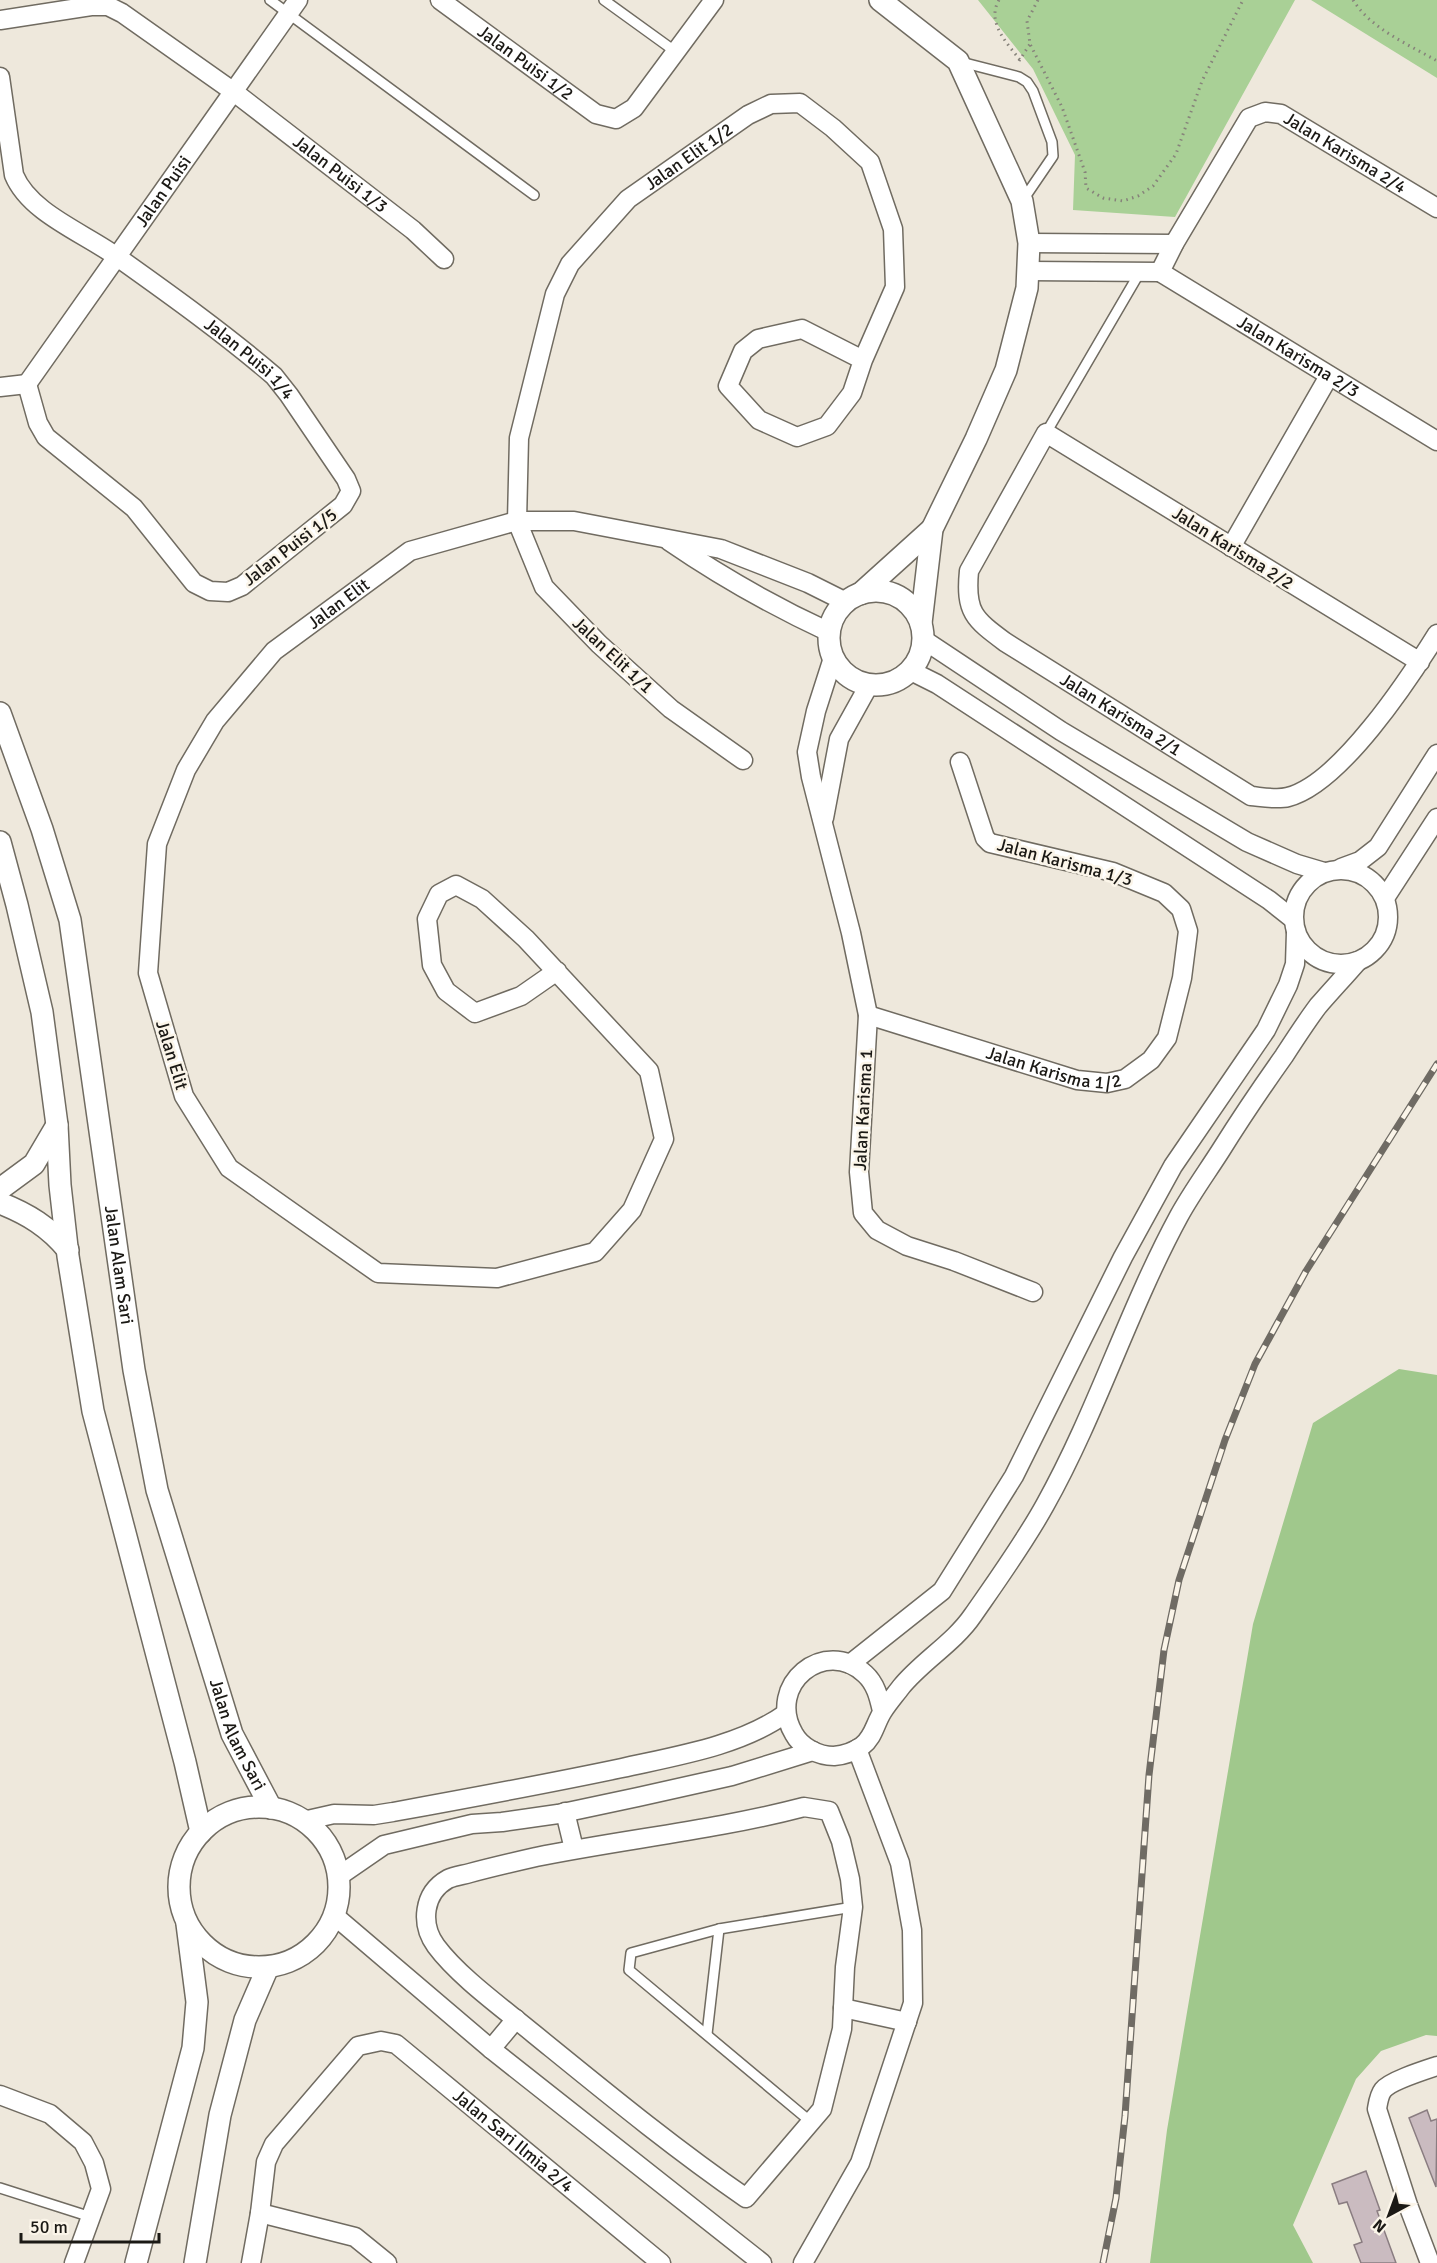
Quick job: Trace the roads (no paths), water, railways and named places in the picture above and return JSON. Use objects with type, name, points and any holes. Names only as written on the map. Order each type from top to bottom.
[{"type":"street","name":"Jalan Puisi 1/2","points":[[440,0],[596,114],[616,119],[634,108],[676,52]]},
{"type":"street","points":[[676,52],[714,0]]},
{"type":"street","points":[[880,0],[958,61],[1022,201],[1029,243],[1028,271],[1027,288],[1006,370],[976,439],[932,529],[918,662],[911,671],[892,683],[869,685],[848,676],[834,658],[830,646],[829,632],[835,615],[932,529]]},
{"type":"street","points":[[0,20],[109,3]]},
{"type":"street","name":"Jalan Puisi 1/3","points":[[109,3],[234,92],[413,230],[444,259]]},
{"type":"street","name":"Jalan Puisi","points":[[27,384],[294,7]]},
{"type":"street","name":"Jalan Puisi 1/4","points":[[0,77],[14,175],[19,188],[39,206],[118,257],[274,376],[289,394],[340,470],[351,491]]},
{"type":"street","name":"Jalan Elit 1/2","points":[[517,521],[519,438],[555,294],[570,264],[628,199],[748,115],[771,104],[800,104],[832,128],[870,162],[893,229],[895,287],[863,360],[852,393],[826,426],[797,437],[759,420],[728,386],[742,351],[758,339],[802,329],[863,360]]},
{"type":"street","name":"Jalan Karisma 2/4","points":[[1161,272],[1174,244],[1249,118],[1265,112],[1281,114],[1437,208]]},
{"type":"street","points":[[1029,243],[1174,244]]},
{"type":"street","points":[[1028,271],[1161,272]]},
{"type":"street","name":"Jalan Karisma 2/3","points":[[1161,272],[1437,441]]},
{"type":"street","points":[[1232,547],[1329,376]]},
{"type":"street","points":[[0,387],[27,384]]},
{"type":"street","name":"Jalan Puisi 1/5","points":[[27,384],[38,423],[46,437],[134,508],[194,583],[210,591],[228,592],[242,586],[343,505],[351,491]]},
{"type":"street","name":"Jalan Karisma 2/2","points":[[1046,433],[1420,662]]},
{"type":"street","name":"Jalan Karisma 2/1","points":[[1046,433],[969,571],[967,592],[971,611],[982,625],[1005,642],[1251,796],[1287,797],[1317,784],[1346,756],[1389,705],[1437,634]]},
{"type":"street","name":"Jalan Elit","points":[[557,971],[521,996],[475,1013],[446,990],[432,965],[427,919],[439,894],[456,885],[482,899],[526,939],[557,971],[649,1071],[664,1139],[632,1210],[595,1252],[497,1278],[378,1272],[230,1168],[184,1096],[148,973],[157,844],[186,770],[215,721],[274,651],[410,551],[517,521],[574,521],[721,549],[853,598]]},
{"type":"street","name":"Jalan Elit 1/1","points":[[517,521],[544,587],[599,644],[671,709],[743,760]]},
{"type":"street","name":"Jalan Elit","points":[[662,536],[713,572],[790,614],[829,632]]},
{"type":"street","points":[[853,598],[872,591],[897,596],[907,603],[922,632],[1061,731],[1247,842],[1297,864],[1358,872],[1374,882],[1385,898],[1389,913],[1388,928],[1382,942],[1371,954],[1358,961],[1339,964],[1321,960],[1306,948],[1295,925],[1269,900],[937,684],[911,671]]},
{"type":"street","name":"Jalan Karisma 1","points":[[834,658],[816,711],[807,752],[868,1015],[859,1172],[863,1213],[877,1230],[907,1246],[954,1261],[1033,1292]]},
{"type":"street","name":"Jalan Karisma 1","points":[[823,822],[839,739],[869,685]]},
{"type":"street","name":"Jalan Alam Sari","points":[[0,713],[42,829],[70,920],[134,1370],[157,1490],[232,1734],[271,1808]]},
{"type":"street","points":[[850,1664],[942,1591],[1014,1476],[1123,1257],[1173,1166],[1266,1030],[1288,985],[1295,964],[1295,904],[1301,890],[1311,879],[1360,861],[1378,847],[1437,754]]},
{"type":"street","name":"Jalan Karisma 1/3","points":[[960,762],[985,838],[990,843],[1113,872],[1164,893],[1181,909]]},
{"type":"street","points":[[1385,898],[1437,818]]},
{"type":"street","points":[[0,842],[42,1012],[57,1125],[60,1185],[68,1250],[93,1412],[185,1762],[201,1832]]},
{"type":"street","name":"Jalan Karisma 1/2","points":[[868,1015],[1077,1080],[1107,1083],[1125,1079],[1151,1060],[1167,1038],[1182,978],[1188,931],[1181,909]]},
{"type":"street","points":[[882,1711],[877,1690],[866,1674],[850,1664],[831,1660],[815,1664],[803,1671],[793,1682],[787,1696],[785,1714],[797,1740],[813,1751],[831,1756],[850,1753],[863,1745],[873,1734],[882,1711],[904,1683],[967,1624],[1006,1569],[1045,1505],[1098,1396],[1134,1306],[1180,1215],[1241,1118],[1318,1007],[1358,961]]},
{"type":"street","points":[[0,1189],[34,1164],[57,1125]]},
{"type":"street","points":[[0,1203],[34,1218],[59,1239],[68,1250]]},
{"type":"street","points":[[303,1821],[334,1815],[374,1815],[393,1812],[557,1782],[692,1753],[766,1727],[785,1714]]},
{"type":"street","points":[[803,2263],[860,2163],[914,2003],[912,1930],[900,1863],[857,1749]]},
{"type":"street","points":[[339,1876],[384,1845],[472,1824],[502,1822],[566,1812],[732,1776],[813,1751]]},
{"type":"street","points":[[804,1807],[829,1810],[841,1841],[850,1879],[852,1907],[845,1967],[842,2029],[822,2109],[746,2198],[628,2111],[459,1970],[436,1946],[428,1931],[426,1909],[431,1894],[448,1879],[498,1865],[764,1817],[804,1807]]},
{"type":"street","points":[[136,2263],[193,2048],[197,2002],[187,1922],[180,1899],[180,1875],[187,1852],[201,1832],[221,1816],[245,1808],[271,1808],[303,1821],[316,1831],[331,1852],[339,1876],[336,1917],[314,1946],[292,1960],[268,1967],[243,1965],[221,1957],[201,1942],[187,1922]]},
{"type":"street","points":[[566,1812],[574,1850]]},
{"type":"street","points":[[336,1917],[491,2049],[762,2263]]},
{"type":"street","points":[[195,2263],[220,2115],[245,2020],[268,1967]]},
{"type":"street","points":[[843,2008],[907,2022]]},
{"type":"street","points":[[491,2049],[516,2019]]},
{"type":"street","name":"Jalan Sari Ilmia 2/4","points":[[260,2213],[266,2162],[274,2144],[358,2046],[381,2041],[396,2044],[661,2263]]},
{"type":"street","points":[[1430,2263],[1408,2205],[1377,2109],[1378,2099],[1383,2089],[1437,2066]]},
{"type":"street","points":[[0,2096],[50,2114],[83,2142],[94,2163],[100,2189],[74,2263]]},
{"type":"street","points":[[251,2263],[260,2213],[356,2236],[387,2263]]},
{"type":"lane","points":[[270,0],[294,7],[534,195]]},
{"type":"lane","points":[[604,0],[676,52]]},
{"type":"lane","points":[[958,61],[1010,75],[1027,82],[1033,91],[1052,142],[1053,156],[1045,171],[1022,201]]},
{"type":"lane","points":[[1046,433],[1140,272]]},
{"type":"lane","points":[[811,2122],[628,1970],[631,1953],[719,1929],[852,1907]]},
{"type":"lane","points":[[707,2034],[719,1929]]},
{"type":"lane","points":[[0,2188],[91,2217]]},
{"type":"railway","points":[[1103,2263],[1116,2198],[1125,2116],[1149,1775],[1164,1650],[1179,1580],[1225,1440],[1255,1364],[1306,1271],[1437,1064]]}]
